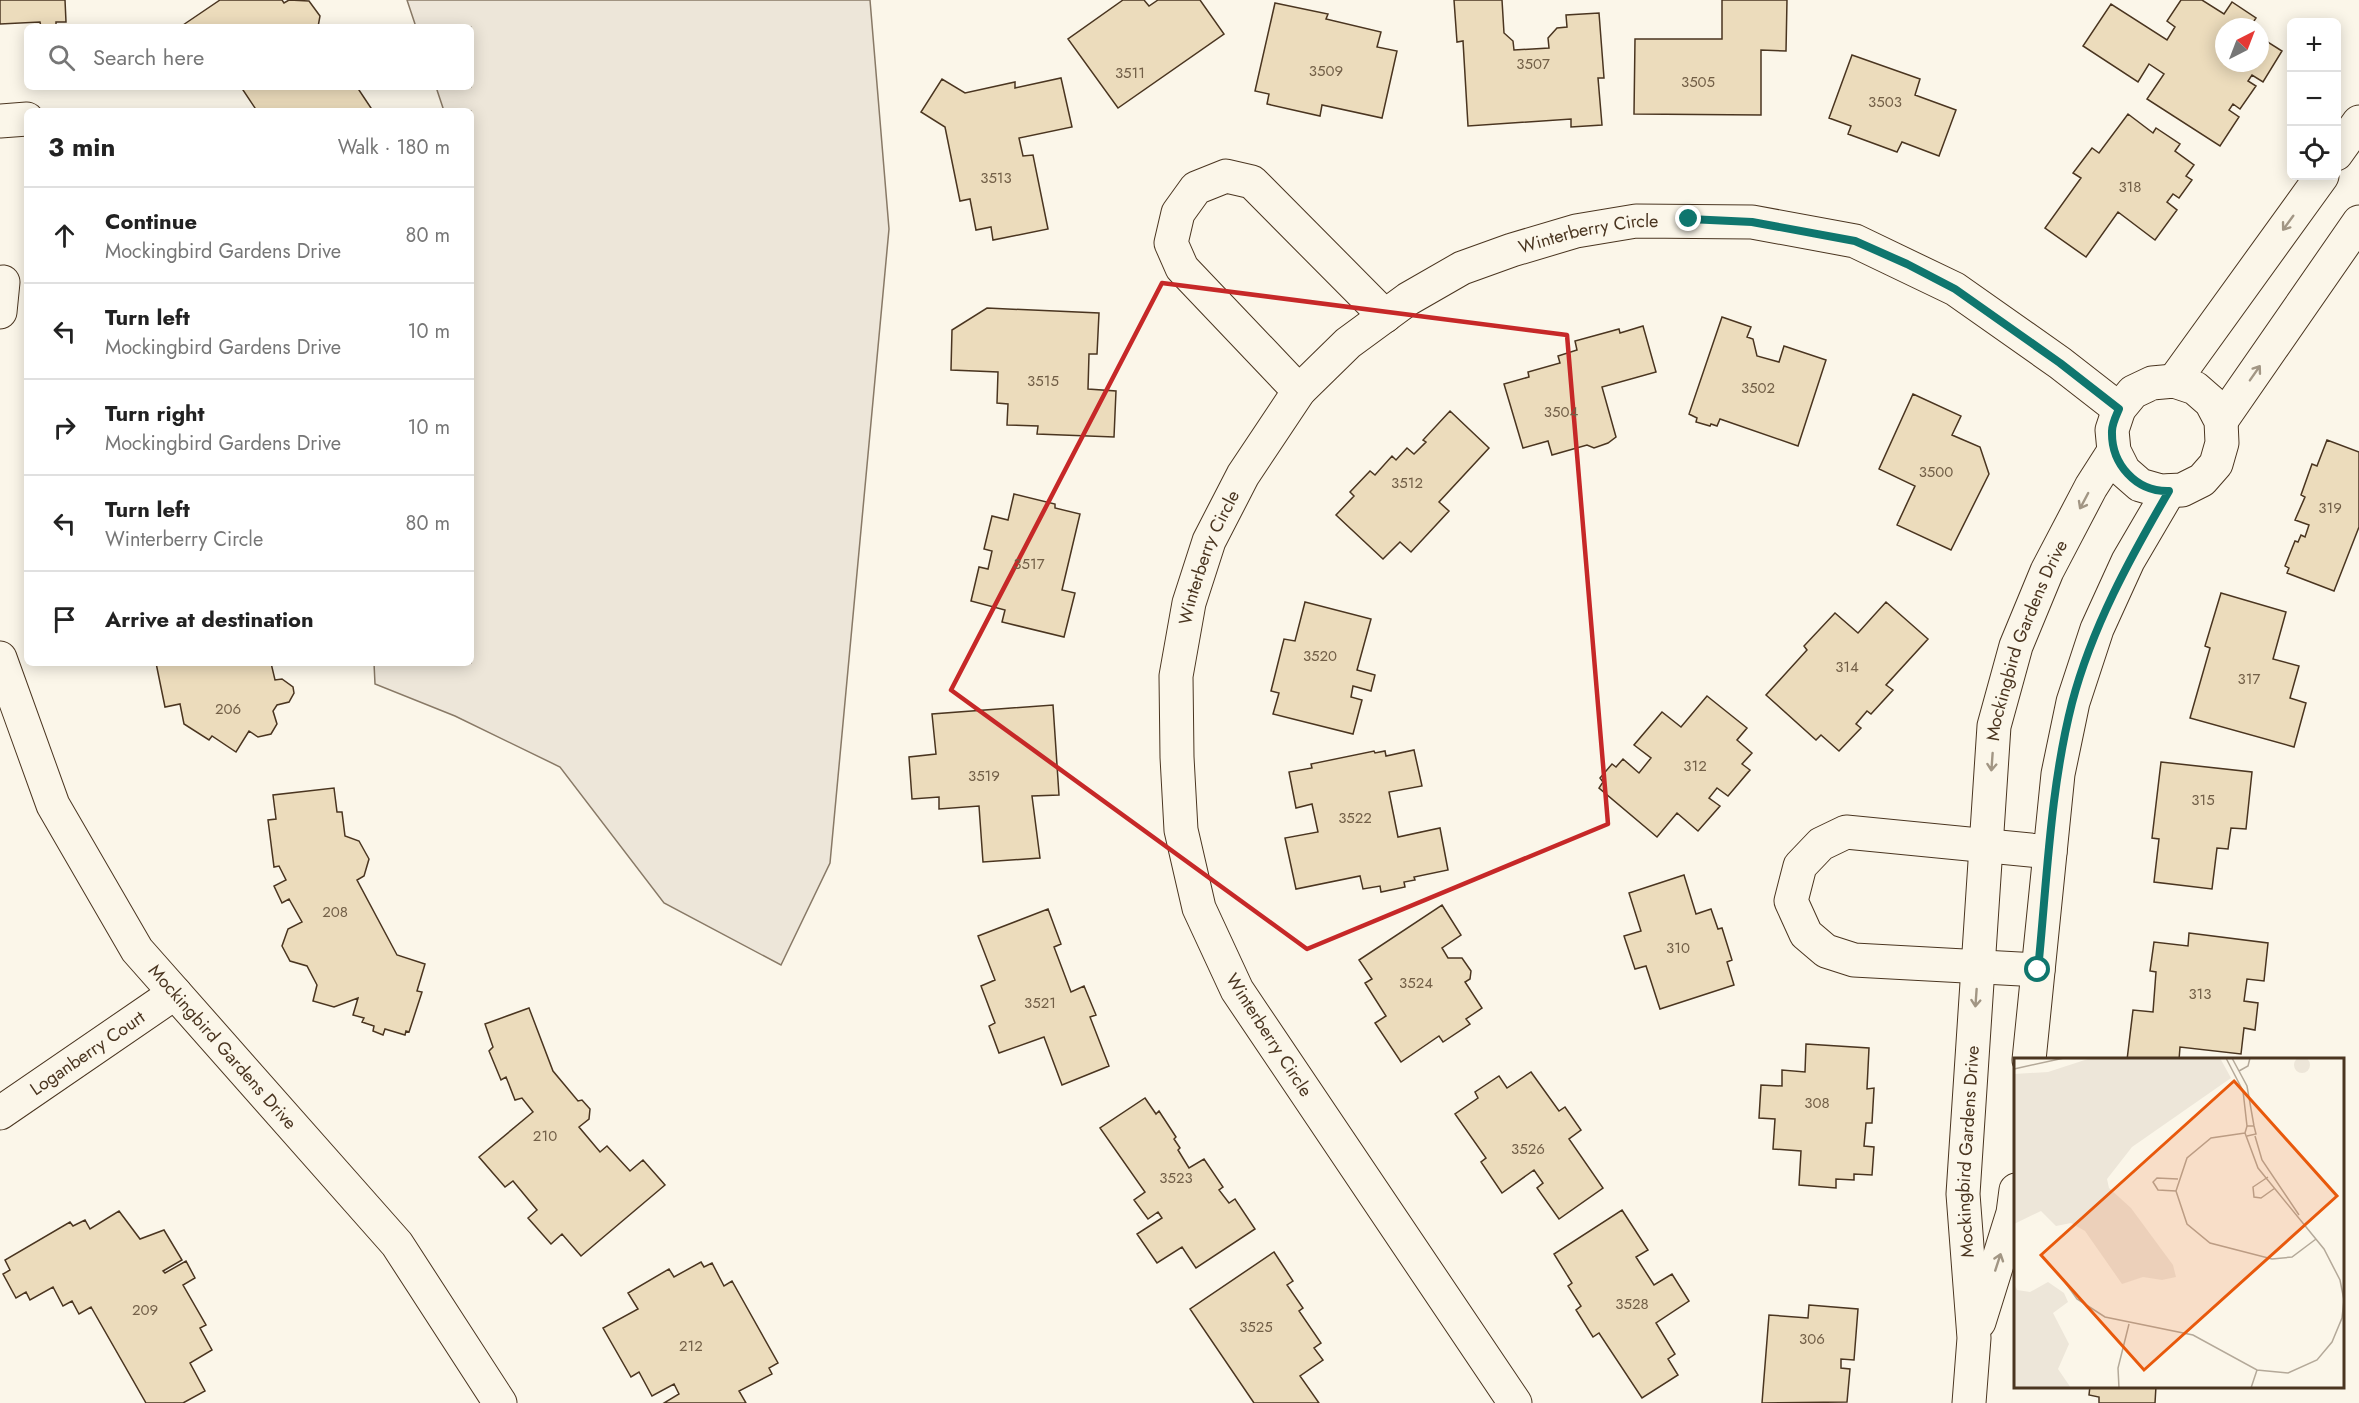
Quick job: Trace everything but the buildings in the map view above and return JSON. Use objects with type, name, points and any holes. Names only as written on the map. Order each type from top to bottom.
[{"type":"street","points":[[0,121],[24,119]]},
{"type":"street","points":[[2341,148],[2359,122]]},
{"type":"street","points":[[1299,391],[1182,268],[1171,243],[1178,213],[1196,188],[1226,176],[1251,182],[1385,316]]},
{"type":"street","points":[[2174,381],[2319,180]]},
{"type":"street","name":"Winterberry Circle","points":[[1515,1403],[1237,990],[1199,908],[1181,830],[1176,676],[1189,603],[1209,541],[1244,475],[1299,391],[1348,343],[1385,316],[1462,268],[1576,231],[1636,220],[1752,222],[1855,241],[1955,289],[2060,363],[2119,409]]},
{"type":"street","points":[[2221,421],[2359,222]]},
{"type":"street","points":[[2174,381],[2195,388],[2211,402],[2221,421],[2222,443],[2216,464],[2202,480],[2182,490],[2169,491],[2140,485],[2124,471],[2114,451],[2112,430],[2119,409],[2133,392],[2152,383],[2174,381]]},
{"type":"street","name":"Mockingbird Gardens Drive","points":[[1969,1403],[1974,1338],[1963,1194],[1994,726],[2016,646],[2047,571],[2091,487],[2114,451]]},
{"type":"street","points":[[2029,1058],[2058,774],[2076,692],[2097,628],[2120,580],[2169,491]]},
{"type":"street","name":"Mockingbird Gardens Drive","points":[[0,658],[53,805],[137,950],[398,1244],[500,1403]]},
{"type":"street","points":[[2038,970],[1854,960],[1826,951],[1806,933],[1791,901],[1800,866],[1821,844],[1846,832],[2050,852]]},
{"type":"street","name":"Loganberry Court","points":[[0,1113],[175,993]]},
{"type":"street","name":"Mockingbird Gardens Drive","points":[[1974,1338],[2014,1205]]},
{"type":"highlighted area","points":[[1162,283],[1567,335],[1608,824],[1307,949],[951,690]]},
{"type":"shaded area","points":[[407,0],[870,0],[889,229],[830,863],[781,965],[664,903],[560,767],[455,716],[375,684],[374,666],[474,666],[474,108],[443,108],[437,90],[474,90],[474,24],[415,24]]},
{"type":"route","points":[[1689,219],[1752,222],[1855,241],[1955,289],[2060,363],[2119,409],[2112,430],[2114,451],[2124,471],[2140,485],[2161,492],[2169,491],[2128,561],[2097,628],[2073,702],[2058,774],[2038,970]]}]
